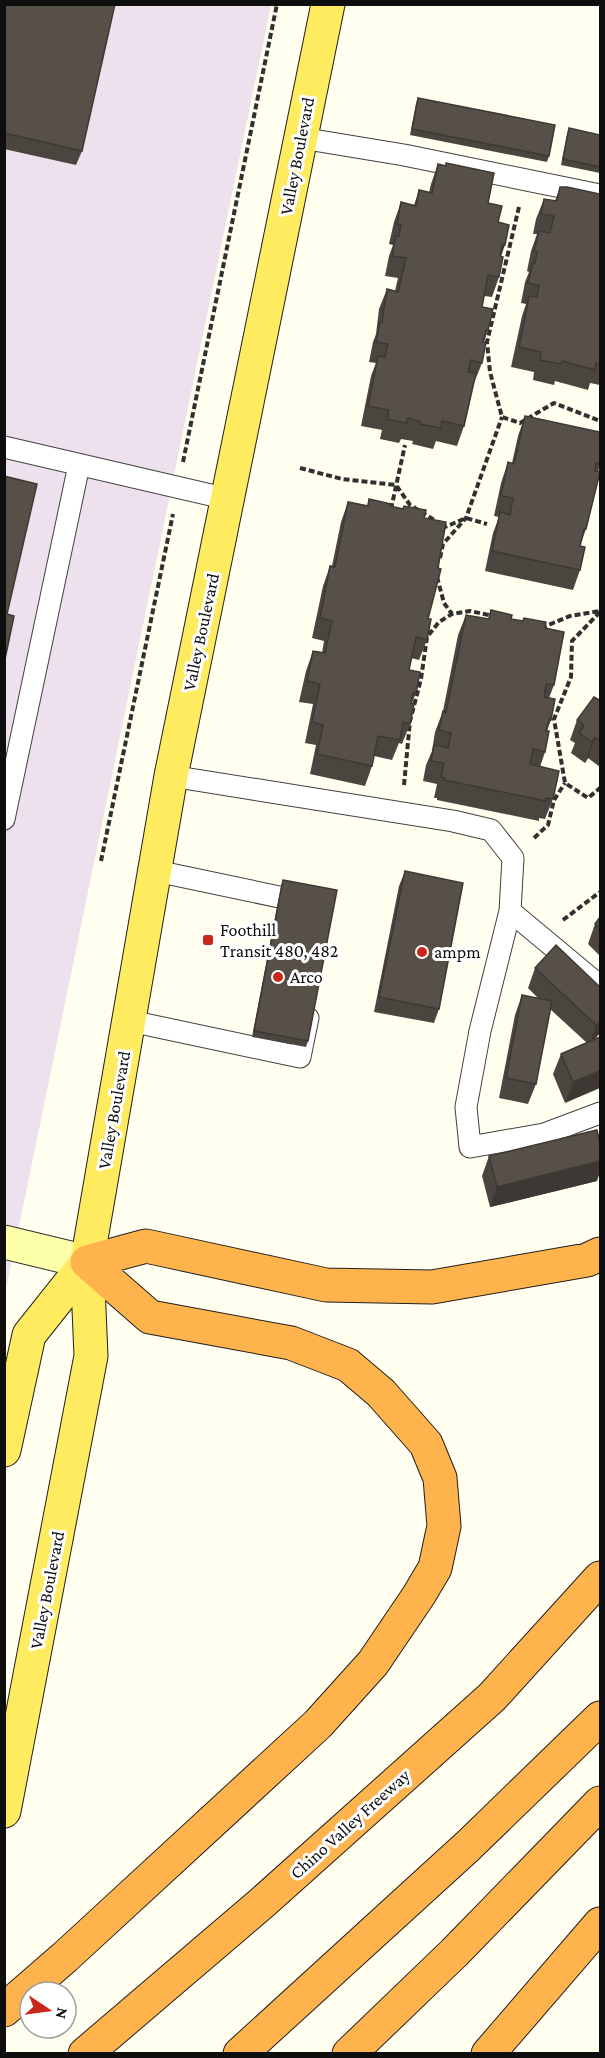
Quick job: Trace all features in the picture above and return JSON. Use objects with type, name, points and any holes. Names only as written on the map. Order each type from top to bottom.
[{"type":"highway","points":[[87,1262],[146,1246],[326,1285],[432,1287],[587,1260],[600,1254]]},
{"type":"highway","points":[[4,2010],[65,1957],[318,1724],[350,1689],[373,1663],[419,1596],[435,1568],[444,1526],[440,1479],[426,1444],[381,1393],[348,1365],[291,1342],[150,1317],[87,1262]]},
{"type":"highway","name":"Chino Valley Freeway","points":[[85,2054],[263,1902],[492,1696],[600,1578]]},
{"type":"highway","points":[[240,2054],[468,1846],[600,1718]]},
{"type":"highway","points":[[349,2054],[455,1952],[600,1803]]},
{"type":"highway","points":[[488,2054],[600,1924]]},
{"type":"main road","name":"Valley Boulevard","points":[[4,1811],[91,1356],[87,1262],[171,776],[328,4]]},
{"type":"main road","name":"Valley Boulevard","points":[[4,1450],[29,1335],[87,1262]]},
{"type":"street","points":[[4,1242],[87,1262]]},
{"type":"lane","points":[[301,138],[404,155],[600,195]]},
{"type":"lane","points":[[4,447],[228,499]]},
{"type":"lane","points":[[4,819],[79,465]]},
{"type":"lane","points":[[171,776],[453,821],[491,830],[513,858],[510,911],[480,1031],[466,1107],[470,1147],[544,1134],[600,1113]]},
{"type":"lane","points":[[156,871],[331,908]]},
{"type":"lane","points":[[510,911],[600,986]]},
{"type":"lane","points":[[130,1021],[300,1057],[312,999]]},
{"type":"path","points":[[101,861],[277,4]]},
{"type":"path","points":[[438,563],[443,544],[466,518],[502,417],[490,372],[487,342],[526,181]]},
{"type":"path","points":[[502,417],[520,423],[554,403],[600,421]]},
{"type":"path","points":[[390,515],[405,445]]},
{"type":"path","points":[[300,468],[342,479],[396,485],[410,505],[445,527],[466,518],[487,524]]},
{"type":"path","points":[[436,572],[444,603],[452,614]]},
{"type":"path","points":[[400,813],[407,767],[410,721],[421,679],[427,637],[439,622],[452,614],[470,611],[501,618]]},
{"type":"path","points":[[531,626],[540,628],[570,616],[600,611]]},
{"type":"path","points":[[513,858],[548,825],[554,800],[565,783],[554,719],[571,677],[572,641],[600,611]]},
{"type":"path","points":[[565,783],[588,798],[600,788]]},
{"type":"path","points":[[541,937],[600,892]]},
{"type":"shaded area","points":[[5,5],[271,5],[5,1294]]},
{"type":"building","points":[[4,4],[115,4],[82,151],[4,133]]},
{"type":"building","points":[[418,98],[555,125],[549,156],[412,129]]},
{"type":"building","points":[[569,128],[600,135],[600,167],[563,159]]},
{"type":"building","points":[[446,163],[494,173],[488,203],[502,206],[498,222],[509,225],[505,245],[502,245],[500,256],[503,257],[499,277],[488,275],[482,307],[493,309],[483,342],[486,342],[482,363],[471,360],[468,372],[476,373],[464,426],[442,421],[441,428],[420,424],[420,421],[408,418],[406,423],[387,419],[389,410],[368,406],[378,356],[385,357],[388,344],[376,342],[380,322],[382,322],[387,289],[398,292],[406,258],[392,256],[396,235],[399,236],[401,225],[397,224],[401,202],[416,206],[419,190],[432,193],[438,164],[446,166]]},
{"type":"building","points":[[560,187],[600,194],[600,364],[596,363],[595,370],[562,361],[561,364],[540,360],[541,352],[519,347],[529,296],[537,297],[539,285],[528,283],[533,262],[535,263],[537,252],[534,251],[539,231],[550,233],[554,216],[541,214],[544,199],[557,201]]},
{"type":"building","points":[[525,416],[600,432],[600,464],[596,463],[595,471],[600,472],[580,546],[585,547],[580,570],[492,551],[500,512],[510,515],[513,498],[501,496],[508,462],[514,464]]},
{"type":"building","points":[[4,476],[37,484],[7,614],[14,616],[4,664]]},
{"type":"building","points":[[369,499],[403,509],[404,506],[426,510],[424,518],[446,522],[438,568],[441,569],[428,619],[431,619],[427,640],[416,637],[409,670],[420,672],[416,693],[413,693],[411,703],[414,704],[410,724],[403,722],[400,740],[378,736],[372,766],[317,754],[323,725],[312,722],[320,684],[307,681],[313,651],[325,653],[332,621],[320,618],[330,566],[335,567],[348,502],[368,506]]},
{"type":"building","points":[[491,610],[512,615],[511,619],[523,621],[524,618],[546,622],[545,628],[564,632],[554,685],[546,684],[544,697],[555,699],[551,720],[549,719],[546,731],[549,731],[545,752],[533,749],[530,764],[559,771],[553,799],[546,798],[546,801],[444,780],[445,778],[441,777],[444,763],[431,761],[434,745],[448,748],[451,733],[439,730],[443,711],[446,712],[466,615],[489,619]]},
{"type":"building","points":[[594,697],[600,699],[600,741],[595,737],[592,742],[579,733],[584,725],[577,720]]},
{"type":"building","points":[[405,871],[463,883],[439,1009],[379,997]]},
{"type":"building","points":[[283,880],[337,890],[308,1041],[254,1031]]},
{"type":"building","points":[[600,917],[600,929],[595,924]]},
{"type":"building","points":[[556,945],[600,987],[600,1021],[596,1025],[535,968]]},
{"type":"building","points":[[522,995],[552,1001],[536,1084],[506,1078]]},
{"type":"building","points":[[600,1037],[600,1071],[573,1082],[561,1054]]},
{"type":"building","points":[[597,1130],[600,1161],[497,1187],[489,1156]]},
{"type":"place","name":"Foothill Transit 480, 482","points":[[208,940]]},
{"type":"place","name":"ampm","points":[[422,952]]},
{"type":"place","name":"Arco","points":[[278,977]]}]
